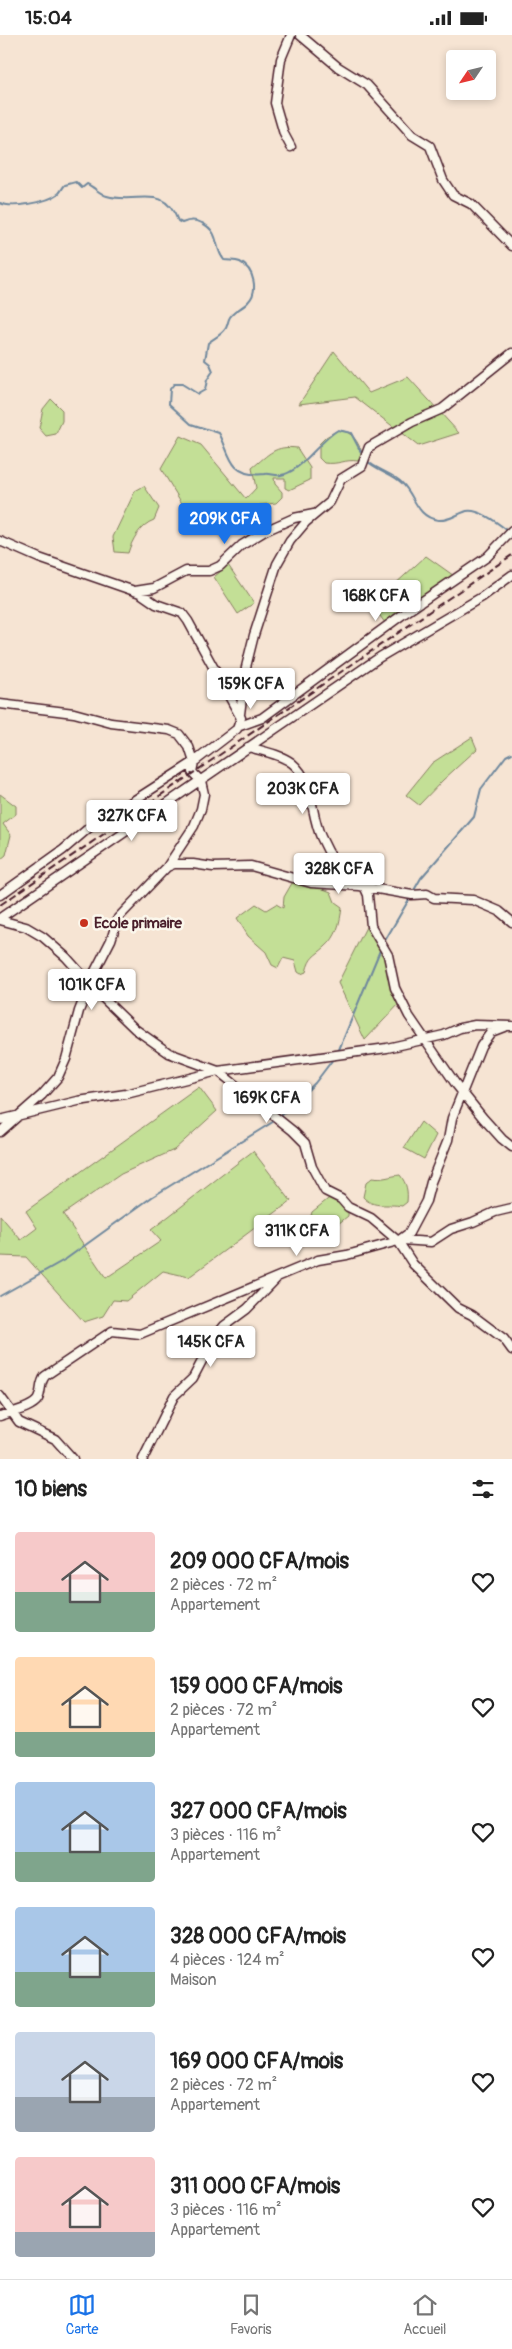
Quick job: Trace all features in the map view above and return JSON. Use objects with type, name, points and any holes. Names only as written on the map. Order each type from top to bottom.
[{"type":"street","points":[[291,35],[281,59],[275,107],[284,134],[292,147]]},
{"type":"street","points":[[300,35],[338,67],[367,85],[412,135],[430,147],[443,180],[453,195],[471,204],[512,246]]},
{"type":"street","points":[[240,726],[246,667],[254,635],[277,564],[296,534],[306,522],[330,502],[341,479],[362,466],[369,447],[412,422],[437,412],[512,353]]},
{"type":"street","points":[[135,591],[154,588],[186,571],[210,571],[220,567],[242,545],[265,531],[294,518],[318,513]]},
{"type":"street","points":[[0,895],[63,850],[91,825],[130,803],[194,762],[240,726],[262,718],[402,615],[487,557],[512,531]]},
{"type":"street","points":[[0,541],[39,558],[135,591],[154,603],[185,616],[240,714]]},
{"type":"street","points":[[0,919],[380,657],[482,597],[512,575]]},
{"type":"street","points":[[0,704],[74,713],[111,723],[166,729],[179,735],[187,743],[194,762],[192,771],[201,781],[204,794],[201,809],[194,826],[167,867],[118,918],[111,940],[98,961],[66,1059],[58,1077],[51,1087],[0,1132]]},
{"type":"street","points":[[248,747],[280,756],[290,761],[299,769],[311,798],[315,821],[321,837],[335,865],[353,885]]},
{"type":"street","points":[[167,867],[174,864],[214,867],[252,866],[311,883],[353,885],[412,895],[427,894],[434,898],[473,900],[499,911],[512,922]]},
{"type":"street","points":[[364,887],[368,895],[371,926],[388,955],[395,988],[409,1016],[483,1118],[512,1147]]},
{"type":"street","points":[[0,919],[26,927],[43,937],[66,957],[116,1011],[158,1047],[218,1071],[293,1131],[305,1143],[312,1167],[325,1191],[341,1199],[348,1207],[371,1218],[400,1240],[413,1264],[458,1308],[472,1315],[504,1339],[512,1350]]},
{"type":"street","points":[[0,1120],[78,1101],[126,1094],[218,1071],[358,1053],[426,1039],[475,1025],[508,1026]]},
{"type":"street","points":[[400,1240],[409,1233],[426,1201],[431,1182],[448,1141],[452,1118],[462,1090],[486,1036],[508,1026]]},
{"type":"street","points":[[0,1416],[32,1404],[38,1399],[40,1381],[45,1376],[112,1331],[140,1334],[318,1260],[346,1255],[400,1240],[431,1242],[451,1229],[495,1212],[512,1208]]},
{"type":"street","points":[[143,1459],[174,1396],[194,1378],[214,1338],[224,1326],[247,1309],[279,1277]]},
{"type":"street","points":[[0,1396],[18,1422],[55,1439],[73,1459]]},
{"type":"green space","points":[[334,351],[369,393],[408,377],[459,433],[418,446],[355,397],[299,404]]},
{"type":"green space","points":[[51,399],[62,410],[62,421],[56,434],[46,436],[39,428],[43,409]]},
{"type":"green space","points":[[338,430],[348,433],[357,442],[363,455],[358,461],[324,463],[319,458],[319,444]]},
{"type":"green space","points":[[180,436],[201,445],[246,499],[256,488],[252,468],[278,449],[297,448],[310,468],[310,480],[289,490],[285,488],[285,478],[274,478],[275,484],[282,492],[282,497],[276,503],[260,505],[236,524],[225,514],[200,533],[161,469]]},
{"type":"green space","points":[[144,486],[159,508],[154,520],[137,533],[128,553],[115,552],[113,537],[135,491]]},
{"type":"green space","points":[[426,556],[457,578],[388,627],[372,605]]},
{"type":"green space","points":[[228,565],[254,603],[238,614],[214,577]]},
{"type":"green space","points":[[472,737],[477,749],[419,805],[406,795],[432,763]]},
{"type":"green space","points":[[0,794],[16,806],[16,814],[3,824],[11,835],[6,855],[0,860]]},
{"type":"green space","points":[[295,878],[331,892],[335,902],[342,907],[339,924],[332,939],[311,960],[306,972],[301,974],[298,972],[295,961],[283,958],[278,968],[272,965],[266,952],[248,936],[237,918],[256,904],[266,910],[276,904],[283,908],[284,897]]},
{"type":"green space","points":[[370,919],[388,955],[401,1002],[365,1040],[338,983]]},
{"type":"green space","points":[[199,1087],[217,1111],[174,1150],[121,1174],[63,1214],[106,1278],[161,1241],[151,1230],[253,1151],[291,1201],[189,1277],[163,1271],[126,1301],[113,1300],[103,1316],[84,1322],[26,1257],[0,1256],[0,1215],[21,1240],[37,1228],[26,1211]]},
{"type":"green space","points":[[421,1122],[436,1135],[424,1159],[404,1148]]},
{"type":"green space","points":[[400,1175],[406,1185],[407,1194],[407,1202],[402,1206],[376,1204],[367,1201],[363,1197],[366,1183],[372,1178]]},
{"type":"green space","points":[[333,1195],[348,1207],[348,1216],[328,1232],[324,1227],[314,1230],[309,1222],[312,1212]]},
{"type":"waterway","points":[[0,203],[21,205],[46,200],[58,194],[65,185],[76,182],[82,188],[87,184],[107,196],[118,198],[157,198],[165,202],[172,209],[178,221],[182,223],[197,221],[208,227],[214,235],[224,260],[240,262],[249,270],[253,280],[253,292],[248,302],[230,317],[227,327],[220,335],[208,343],[205,360],[210,364],[213,371],[207,380],[205,390],[198,394],[182,384],[174,384],[170,389],[169,404],[191,424],[219,433],[233,464],[239,470],[246,473],[279,475],[288,473],[303,463],[324,441],[338,430],[351,433],[363,456]]},
{"type":"waterway","points":[[366,460],[402,483],[425,515],[438,520],[445,520],[464,512],[475,511],[487,516],[508,531]]},
{"type":"waterway","points":[[413,892],[421,878],[474,817],[481,789],[506,756],[512,753]]},
{"type":"waterway","points":[[383,944],[411,896]]},
{"type":"waterway","points":[[338,1052],[381,948]]},
{"type":"waterway","points":[[280,1117],[315,1083],[334,1058]]},
{"type":"waterway","points":[[0,1296],[66,1259],[152,1197],[276,1120]]},
{"type":"railway","points":[[0,905],[512,555]]},
{"type":"place","name":"Ecole primaire","points":[[84,923]]}]
